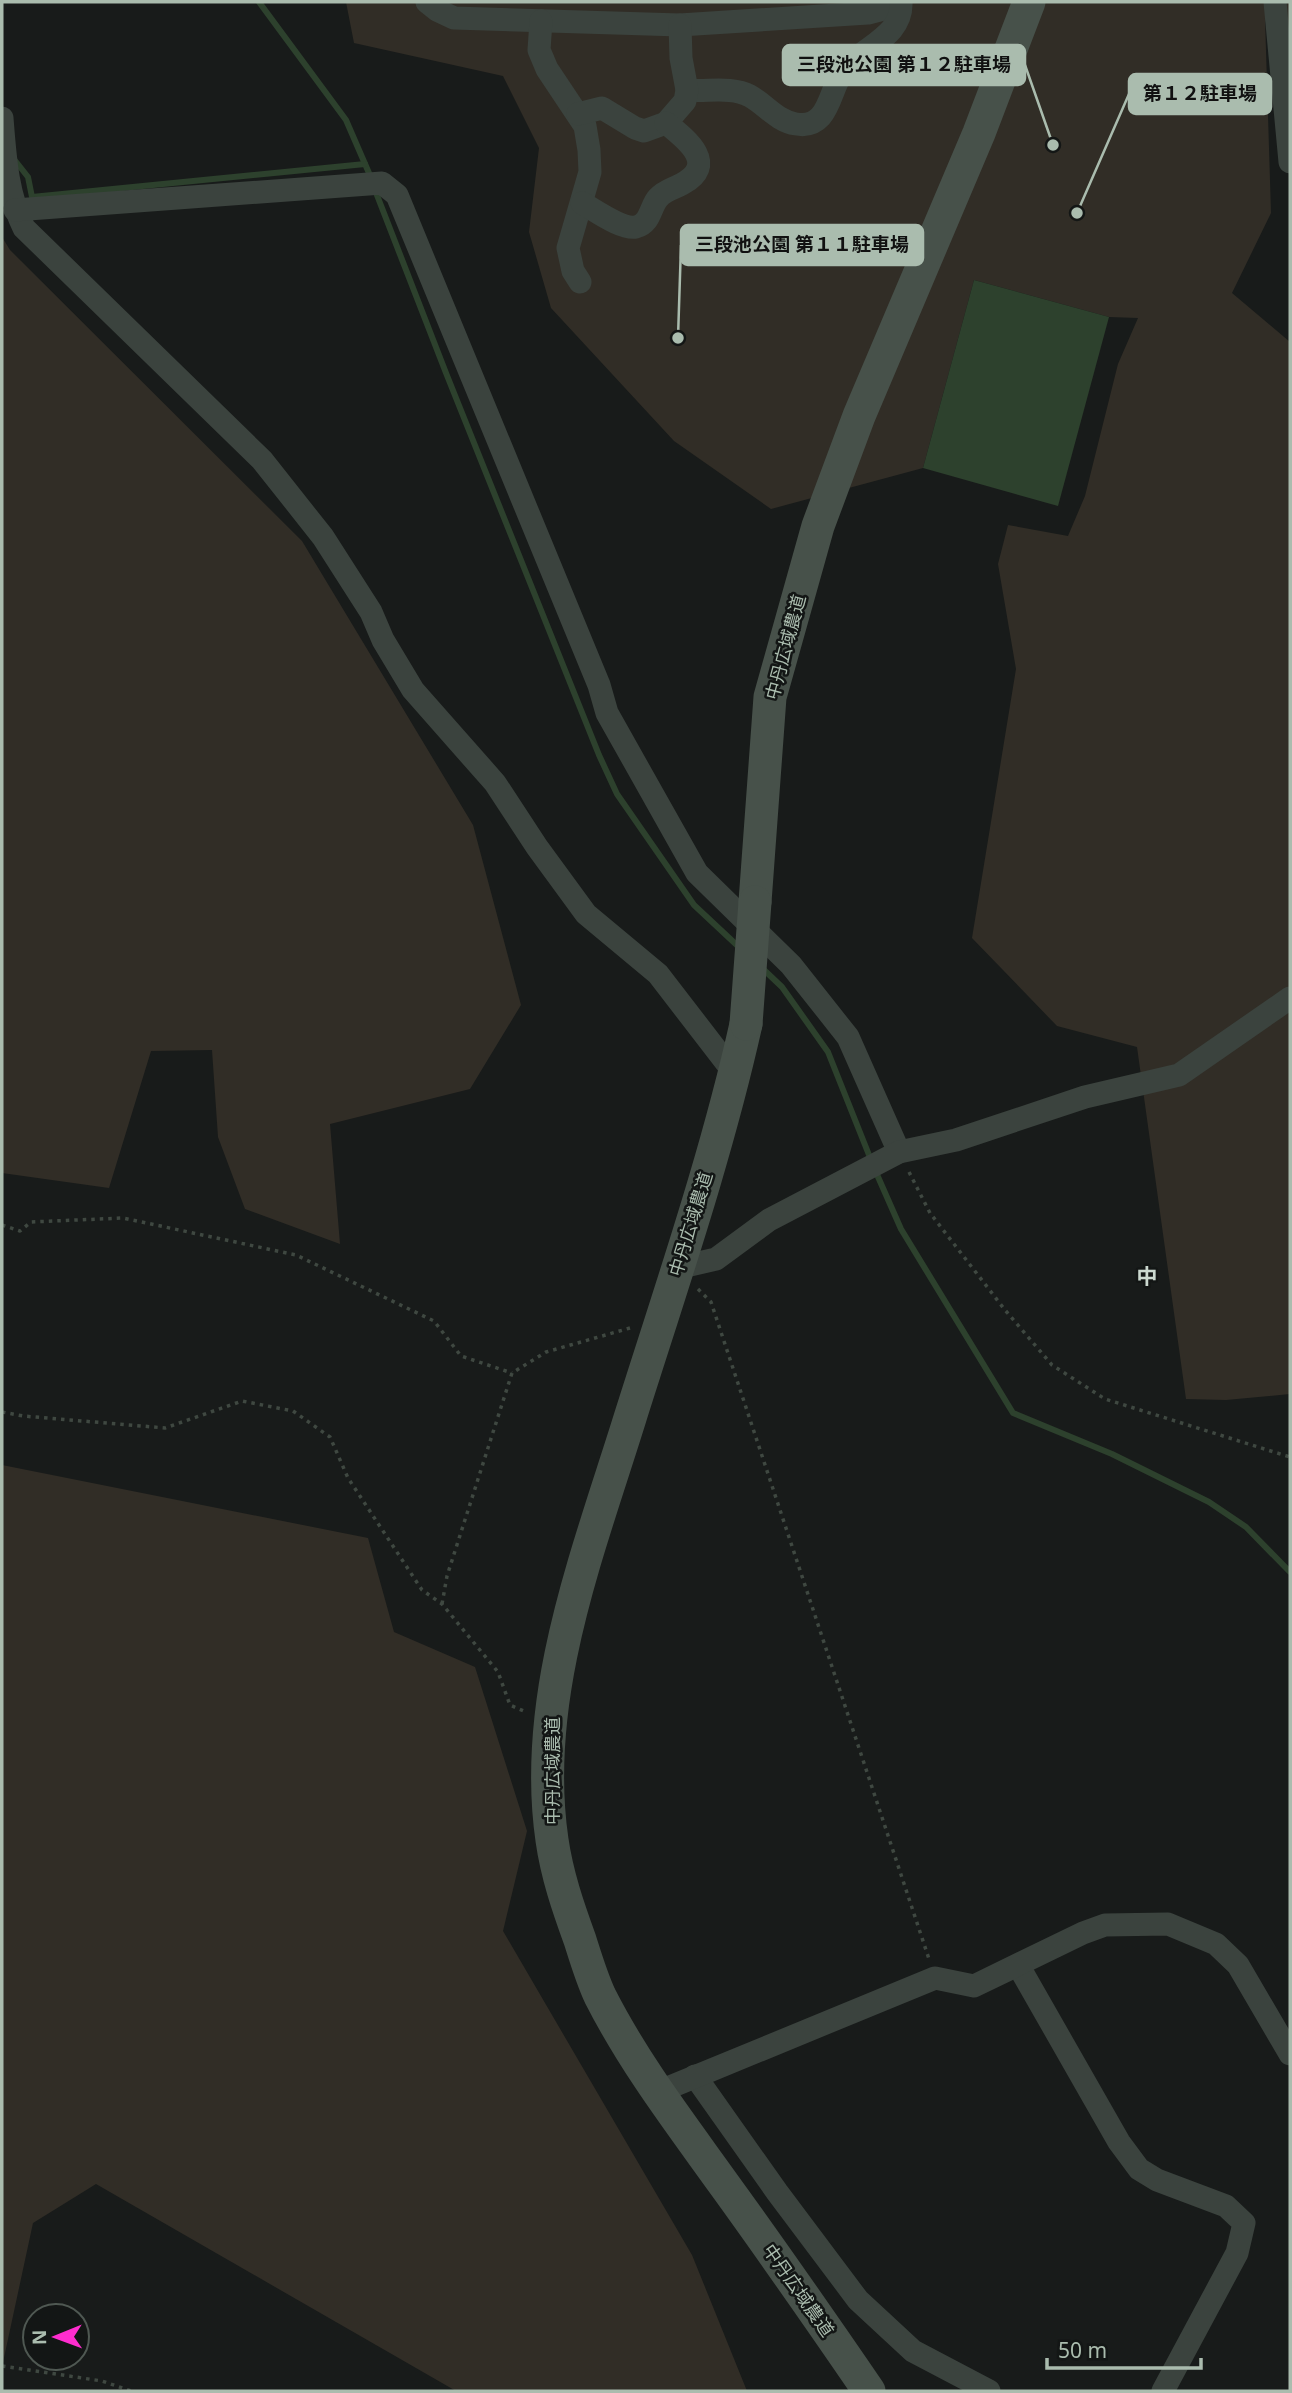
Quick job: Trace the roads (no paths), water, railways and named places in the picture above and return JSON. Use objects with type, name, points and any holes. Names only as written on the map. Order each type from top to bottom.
[{"type":"street","points":[[427,2],[454,18],[680,25],[868,13],[899,2],[902,13],[893,30],[842,73],[829,106],[811,123],[796,124],[774,115],[750,96],[723,89],[687,90]]},
{"type":"street","name":"中丹広域農道","points":[[869,2391],[658,2092],[599,1995],[563,1893],[552,1839],[548,1781],[550,1723],[561,1654],[582,1571],[677,1268],[746,1024],[770,697],[818,526],[859,416],[979,134],[1029,2]]},
{"type":"street","points":[[1275,2],[1286,67],[1290,162]]},
{"type":"street","points":[[541,21],[539,51],[547,69],[584,125],[589,150],[590,172],[568,248],[573,271],[580,282]]},
{"type":"street","points":[[578,114],[602,108],[644,131],[685,101],[687,90],[681,58],[680,25]]},
{"type":"street","points":[[582,203],[626,228],[637,227],[647,220],[657,198],[692,177],[699,166],[698,153],[668,114]]},
{"type":"street","points":[[2,118],[4,162],[15,210],[24,229],[262,460],[323,537],[371,612],[383,640],[413,690],[495,783],[586,914],[658,974],[734,1074]]},
{"type":"street","points":[[15,210],[382,183],[397,195],[584,647],[607,713],[697,873],[791,965],[848,1037],[899,1152]]},
{"type":"street","points":[[677,1268],[716,1259],[769,1220],[899,1152],[956,1140],[1085,1097],[1179,1075],[1290,998]]},
{"type":"street","points":[[658,2092],[935,1978],[974,1986],[1105,1925],[1168,1924],[1216,1944],[1238,1965],[1290,2054]]},
{"type":"street","points":[[1018,1965],[1119,2142],[1139,2169],[1157,2180],[1226,2206],[1244,2223],[1237,2253],[1163,2391]]},
{"type":"street","points":[[695,2076],[858,2300],[913,2351],[989,2391]]},
{"type":"waterway","points":[[259,2],[346,120],[372,180]]},
{"type":"waterway","points":[[13,158],[28,177],[32,197],[365,164]]},
{"type":"waterway","points":[[375,190],[599,755],[617,794],[694,905],[741,949]]},
{"type":"waterway","points":[[762,968],[782,987],[828,1052],[871,1160]]},
{"type":"waterway","points":[[875,1170],[901,1229],[1013,1413],[1112,1454],[1209,1502],[1246,1527],[1290,1572]]},
{"type":"place","name":"三段池公園 第１２駐車場","points":[[1053,145]]},
{"type":"place","name":"第１２駐車場","points":[[1077,213]]},
{"type":"place","name":"三段池公園 第１１駐車場","points":[[678,338]]},
{"type":"district","name":"中","points":[[1147,1276]]}]
